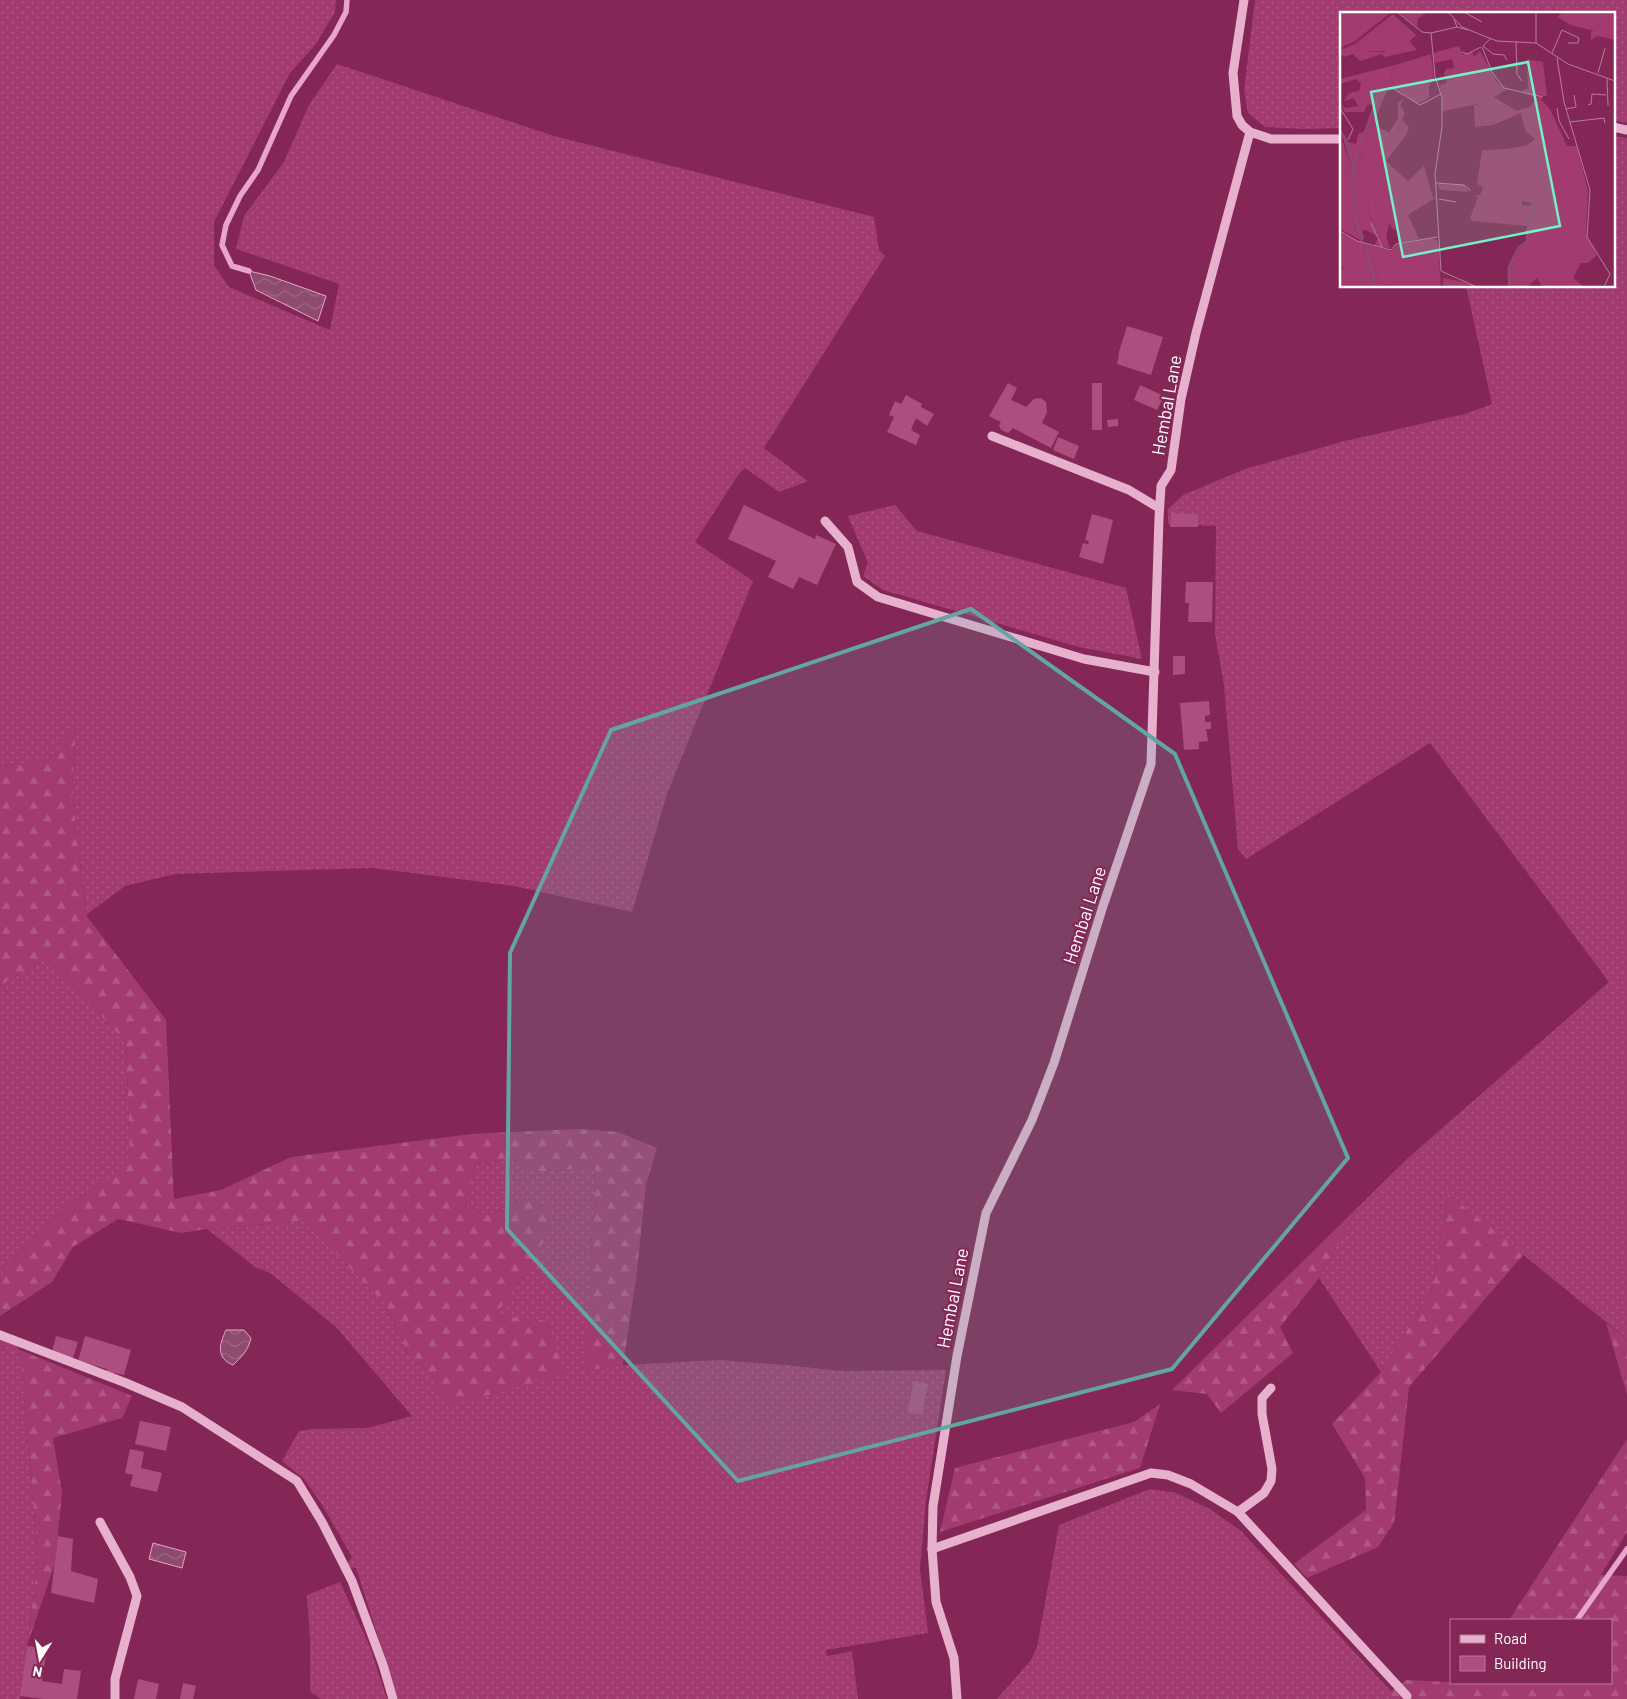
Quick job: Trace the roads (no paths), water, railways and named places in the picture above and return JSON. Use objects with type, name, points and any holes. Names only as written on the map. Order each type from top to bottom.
[{"type":"street","points":[[1244,0],[1233,73],[1236,116],[1250,132],[1271,139],[1340,139]]},
{"type":"street","points":[[1614,128],[1627,130]]},
{"type":"street","name":"Hembal Lane","points":[[957,1699],[954,1658],[936,1602],[932,1549],[933,1506],[957,1356],[986,1213],[1032,1120],[1054,1063],[1103,906],[1151,764],[1161,486],[1171,470],[1181,399],[1196,333],[1250,132]]},
{"type":"street","points":[[992,436],[1129,490],[1160,508]]},
{"type":"street","points":[[825,521],[848,547],[857,582],[878,597],[1084,659],[1155,672]]},
{"type":"street","points":[[0,1335],[126,1383],[182,1407],[297,1481],[322,1522],[352,1582],[383,1665],[393,1699]]},
{"type":"street","points":[[1238,1512],[1264,1493],[1271,1481],[1272,1469],[1262,1414],[1262,1398],[1271,1388]]},
{"type":"street","points":[[932,1549],[1151,1473],[1168,1475],[1190,1484],[1238,1512],[1406,1696]]},
{"type":"street","points":[[100,1522],[130,1577],[136,1596],[115,1679],[114,1699]]},
{"type":"water","points":[[249,271],[270,276],[326,296],[318,321],[256,290]]},
{"type":"water","points":[[226,1330],[244,1330],[251,1338],[242,1356],[233,1365],[224,1359],[220,1350]]},
{"type":"water","points":[[153,1543],[186,1552],[182,1568],[149,1559]]},
{"type":"waterway","points":[[249,271],[232,266],[222,245],[226,225],[240,196],[258,170],[291,96],[334,35],[346,12],[347,0]]},
{"type":"waterway","points":[[1578,1619],[1627,1549]]}]
